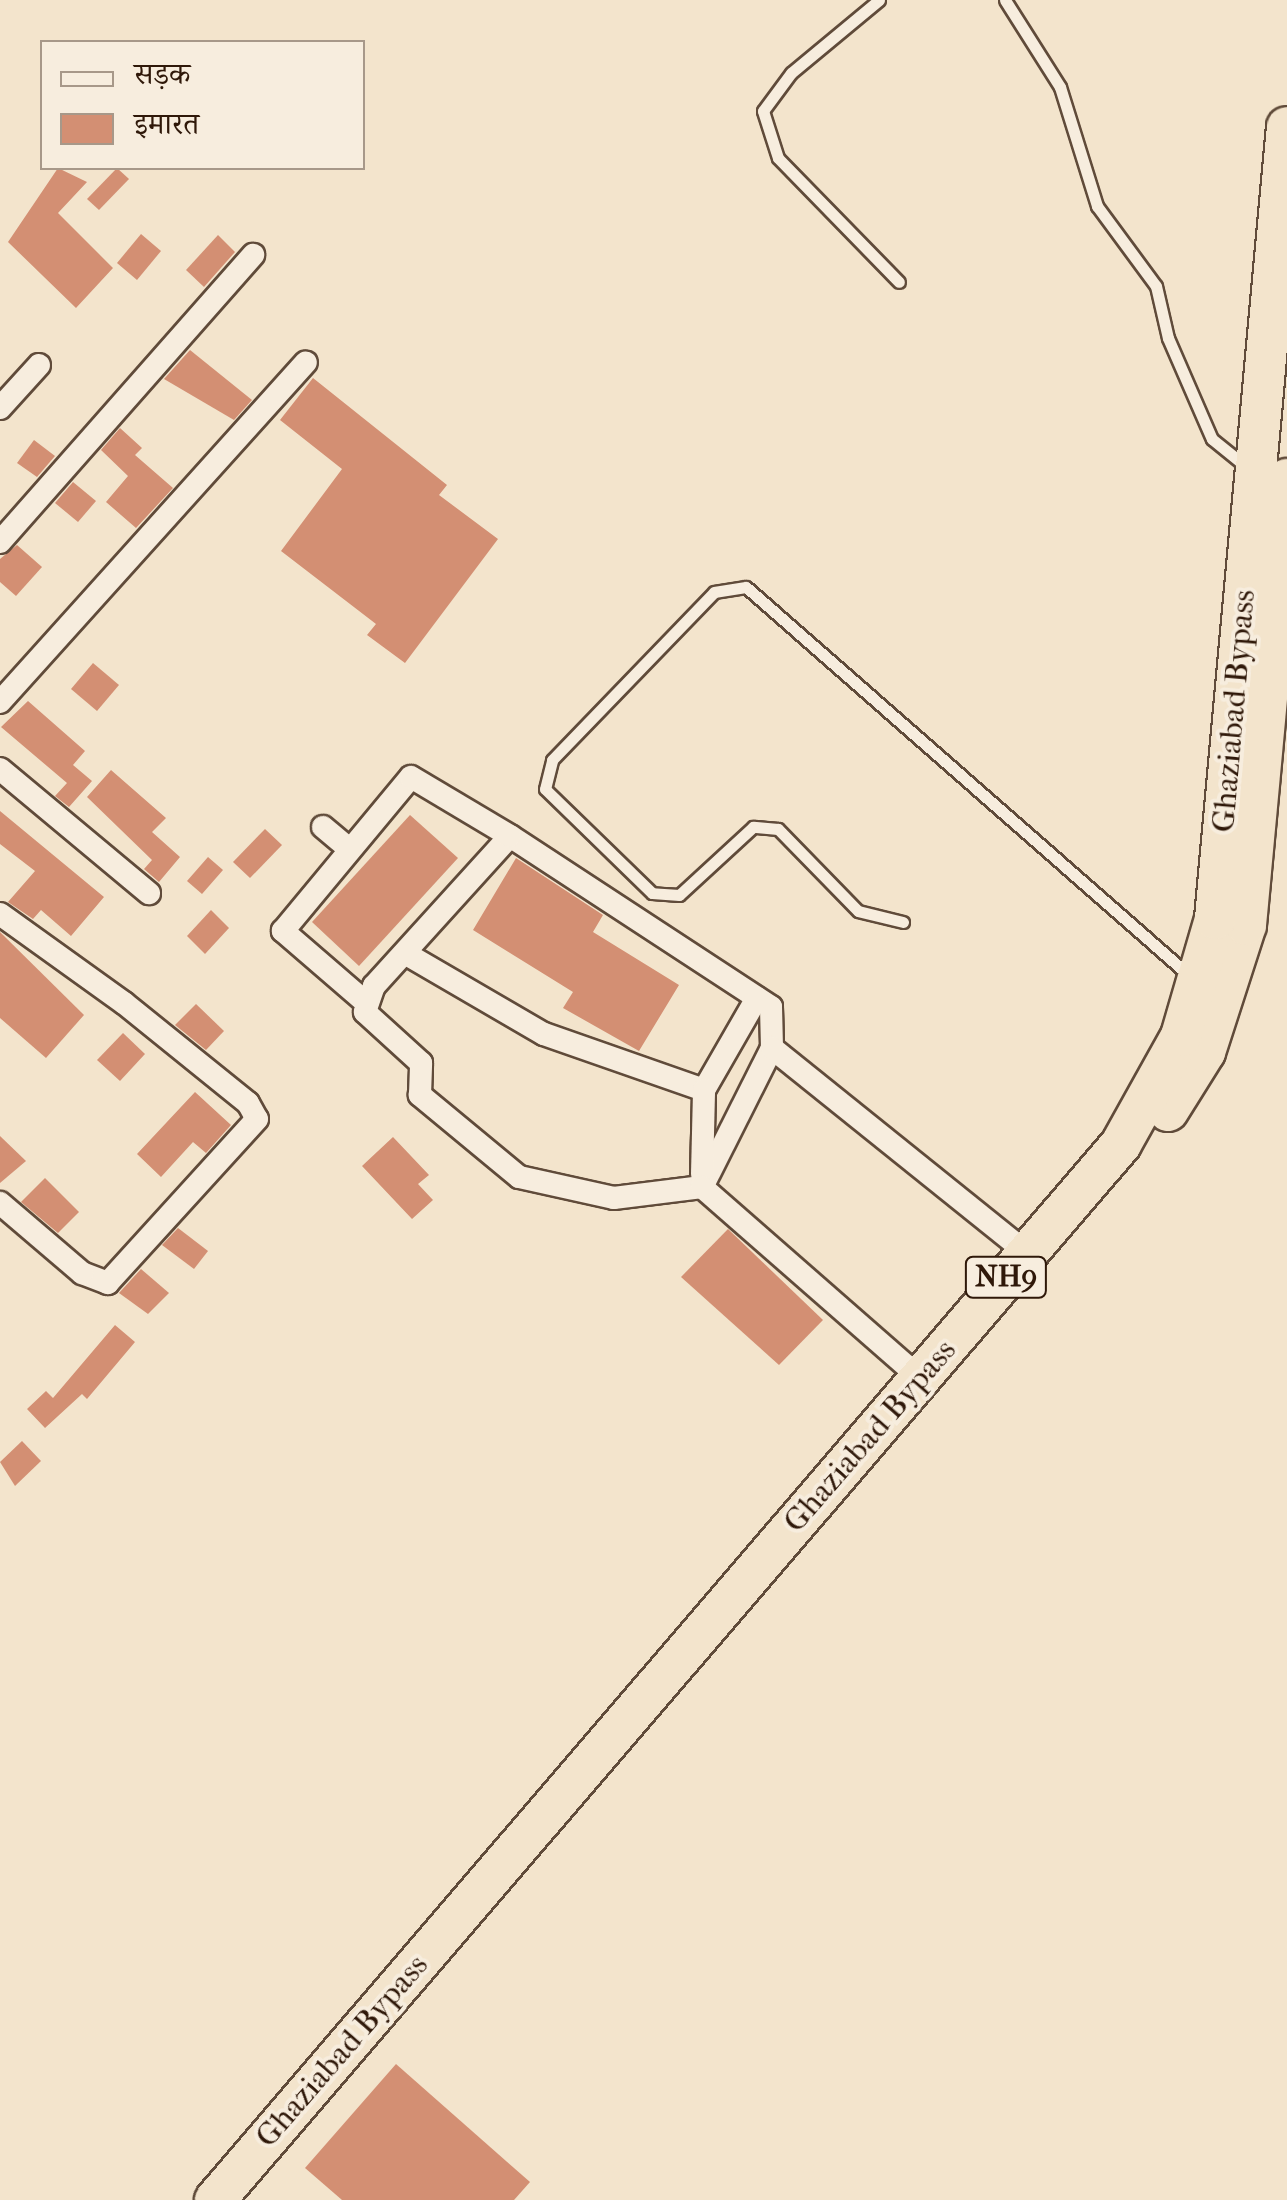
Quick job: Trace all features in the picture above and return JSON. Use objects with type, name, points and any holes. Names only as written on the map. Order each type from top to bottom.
[{"type":"highway","name":"Ghaziabad Bypass","points":[[215,2200],[1147,1143],[1205,1052],[1246,925],[1287,128]]},
{"type":"highway","name":"Ghaziabad Bypass","points":[[250,2200],[846,1480],[920,1378],[1120,1144],[1181,1036],[1215,919],[1272,475]]},
{"type":"street","points":[[0,542],[253,256]]},
{"type":"street","points":[[0,702],[306,362]]},
{"type":"street","points":[[0,408],[39,365]]},
{"type":"street","points":[[0,769],[149,892]]},
{"type":"street","points":[[702,1188],[772,1048],[771,1007],[510,836],[411,777],[282,931],[363,1000],[365,1012],[422,1062],[420,1096],[519,1178],[614,1198],[702,1188],[920,1378]]},
{"type":"street","points":[[323,827],[349,848]]},
{"type":"street","points":[[363,1000],[408,955],[510,836]]},
{"type":"street","points":[[0,1204],[82,1273],[108,1283],[257,1119],[248,1103],[124,1003],[1,916]]},
{"type":"street","points":[[408,955],[544,1034],[704,1090]]},
{"type":"street","points":[[702,1188],[704,1090],[757,998]]},
{"type":"street","points":[[772,1048],[1027,1253]]},
{"type":"lane","points":[[879,0],[791,74],[763,111],[778,158],[899,282]]},
{"type":"lane","points":[[1005,0],[1060,87],[1096,206],[1156,286],[1168,338],[1212,439],[1272,475]]},
{"type":"lane","points":[[903,922],[858,911],[778,828],[753,827],[679,895],[652,894],[544,790],[552,760],[714,592],[746,587],[1197,982]]},
{"type":"building","points":[[57,170],[62,170],[87,182],[58,213],[113,268],[76,308],[8,242]]},
{"type":"building","points":[[115,170],[129,179],[99,210],[87,199]]},
{"type":"building","points":[[141,234],[161,251],[137,280],[117,263]]},
{"type":"building","points":[[218,235],[235,252],[204,287],[186,270]]},
{"type":"building","points":[[190,350],[252,400],[234,420],[164,379]]},
{"type":"building","points":[[313,378],[447,485],[439,495],[498,539],[405,663],[367,635],[376,624],[281,551],[342,469],[280,420]]},
{"type":"building","points":[[120,428],[142,448],[135,455],[173,488],[136,528],[106,502],[128,476],[101,450]]},
{"type":"building","points":[[34,440],[55,456],[37,477],[17,463]]},
{"type":"building","points":[[73,482],[96,501],[78,522],[55,503]]},
{"type":"building","points":[[17,545],[42,567],[16,596],[0,582],[0,559]]},
{"type":"building","points":[[93,663],[119,685],[97,711],[71,689]]},
{"type":"building","points":[[28,701],[85,751],[73,765],[92,781],[69,807],[55,796],[67,783],[1,727]]},
{"type":"building","points":[[111,770],[166,818],[152,832],[180,857],[159,882],[144,869],[152,860],[87,797]]},
{"type":"building","points":[[0,811],[104,897],[71,936],[41,910],[33,919],[8,902],[35,871],[0,844]]},
{"type":"building","points":[[410,815],[458,858],[359,966],[312,922]]},
{"type":"building","points":[[265,829],[282,845],[250,878],[233,862]]},
{"type":"building","points":[[208,857],[223,870],[202,894],[187,881]]},
{"type":"building","points":[[516,858],[603,915],[593,932],[679,985],[639,1051],[563,1008],[573,992],[473,930]]},
{"type":"building","points":[[211,910],[229,928],[205,954],[187,936]]},
{"type":"building","points":[[0,932],[84,1015],[46,1058],[0,1018]]},
{"type":"building","points":[[196,1004],[224,1031],[206,1050],[175,1025]]},
{"type":"building","points":[[123,1033],[145,1054],[120,1081],[97,1060]]},
{"type":"building","points":[[195,1092],[231,1125],[206,1153],[193,1142],[161,1177],[137,1154]]},
{"type":"building","points":[[0,1136],[26,1161],[0,1183]]},
{"type":"building","points":[[393,1137],[429,1175],[418,1184],[433,1200],[412,1219],[362,1166]]},
{"type":"building","points":[[45,1178],[79,1212],[58,1233],[21,1202]]},
{"type":"building","points":[[178,1228],[208,1251],[194,1269],[162,1245]]},
{"type":"building","points":[[728,1229],[823,1320],[779,1365],[681,1277]]},
{"type":"building","points":[[141,1269],[169,1293],[148,1314],[119,1293]]},
{"type":"building","points":[[115,1325],[135,1342],[87,1399],[82,1394],[45,1428],[27,1409],[46,1391],[53,1398]]},
{"type":"building","points":[[22,1441],[41,1461],[15,1486],[0,1462]]},
{"type":"building","points":[[396,2064],[530,2182],[514,2200],[342,2200],[305,2168]]}]
